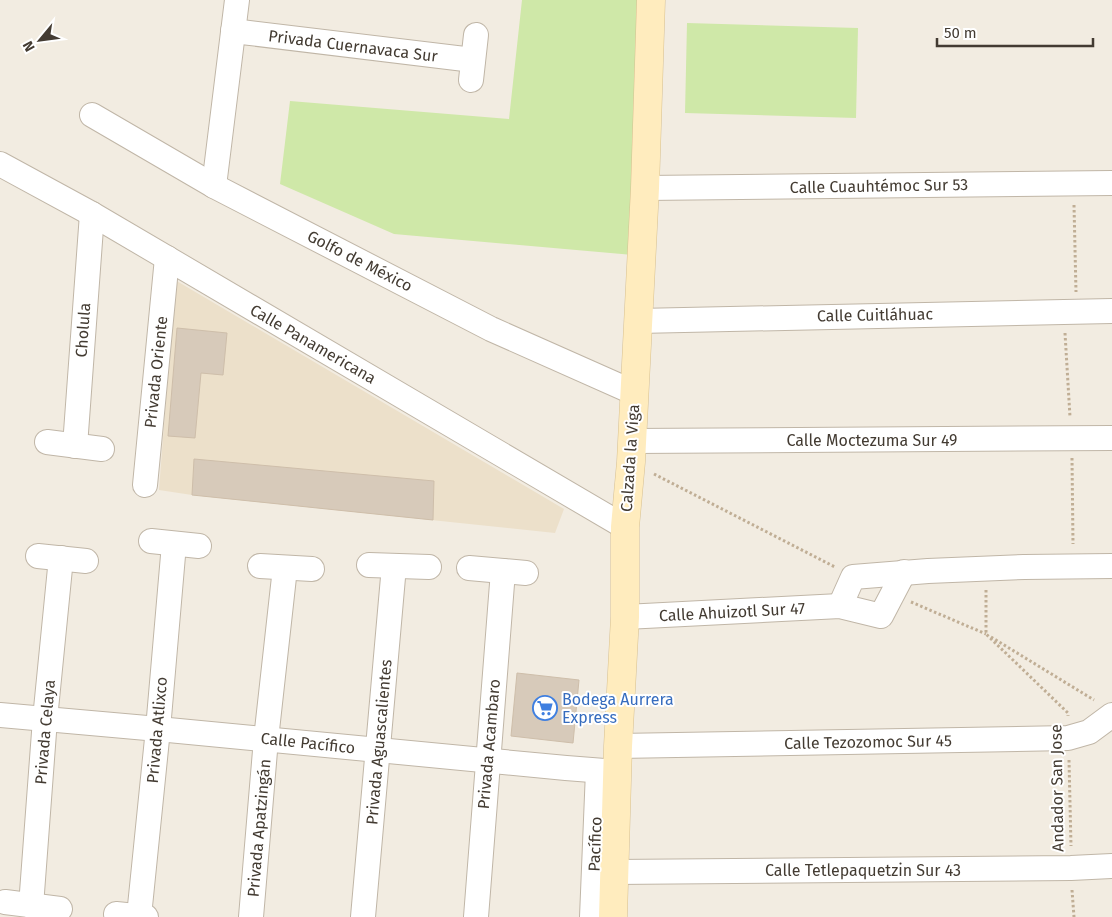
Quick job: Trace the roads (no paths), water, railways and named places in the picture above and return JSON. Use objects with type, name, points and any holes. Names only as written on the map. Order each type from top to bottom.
[{"type":"main road","name":"Calzada la Viga","points":[[613,917],[614,872],[611,763],[625,617],[625,527],[632,441],[645,188],[650,0]]},
{"type":"street","points":[[214,186],[237,0]]},
{"type":"street","name":"Privada Cuernavaca Sur","points":[[233,31],[472,70],[476,35]]},
{"type":"street","name":"Golfo de México","points":[[92,115],[214,186],[491,329],[634,393]]},
{"type":"street","name":"Calle Panamericana","points":[[0,164],[92,214],[625,527]]},
{"type":"street","name":"Calle Cuauhtémoc Sur 53","points":[[645,188],[1112,183]]},
{"type":"street","name":"Cholula","points":[[75,446],[92,214]]},
{"type":"street","name":"Privada Oriente","points":[[145,485],[167,258]]},
{"type":"street","name":"Calle Cuitláhuac","points":[[638,320],[1112,311]]},
{"type":"street","name":"Calle Moctezuma Sur 49","points":[[632,441],[1112,438]]},
{"type":"street","points":[[47,442],[102,449]]},
{"type":"street","name":"Privada Atlixco","points":[[134,916],[158,729],[162,542],[199,546]]},
{"type":"street","points":[[38,556],[86,561]]},
{"type":"street","name":"Privada Celaya","points":[[31,906],[45,719],[61,558]]},
{"type":"street","points":[[369,565],[429,567]]},
{"type":"street","points":[[260,566],[312,569]]},
{"type":"street","name":"Privada Aguascalientes","points":[[363,917],[394,566]]},
{"type":"street","points":[[840,606],[853,577],[904,572],[1024,567],[1112,566]]},
{"type":"street","name":"Privada Apatzingán","points":[[251,917],[266,739],[285,568]]},
{"type":"street","name":"Privada Acambaro","points":[[469,568],[514,572],[488,761],[476,917]]},
{"type":"street","name":"Calle Ahuizotl Sur 47","points":[[625,617],[840,606],[881,616],[904,572]]},
{"type":"street","name":"Calle Pacífico","points":[[0,715],[488,761],[611,763]]},
{"type":"street","name":"Calle Tezozomoc Sur 45","points":[[611,763],[1068,738],[1089,732],[1112,715]]},
{"type":"street","name":"Pacífico","points":[[592,917],[611,763]]},
{"type":"street","name":"Calle Tetlepaquetzin Sur 43","points":[[614,872],[1071,868],[1112,866]]},
{"type":"street","points":[[5,902],[60,909]]},
{"type":"place","name":"Bodega Aurrera Express","points":[[545,708]]}]
